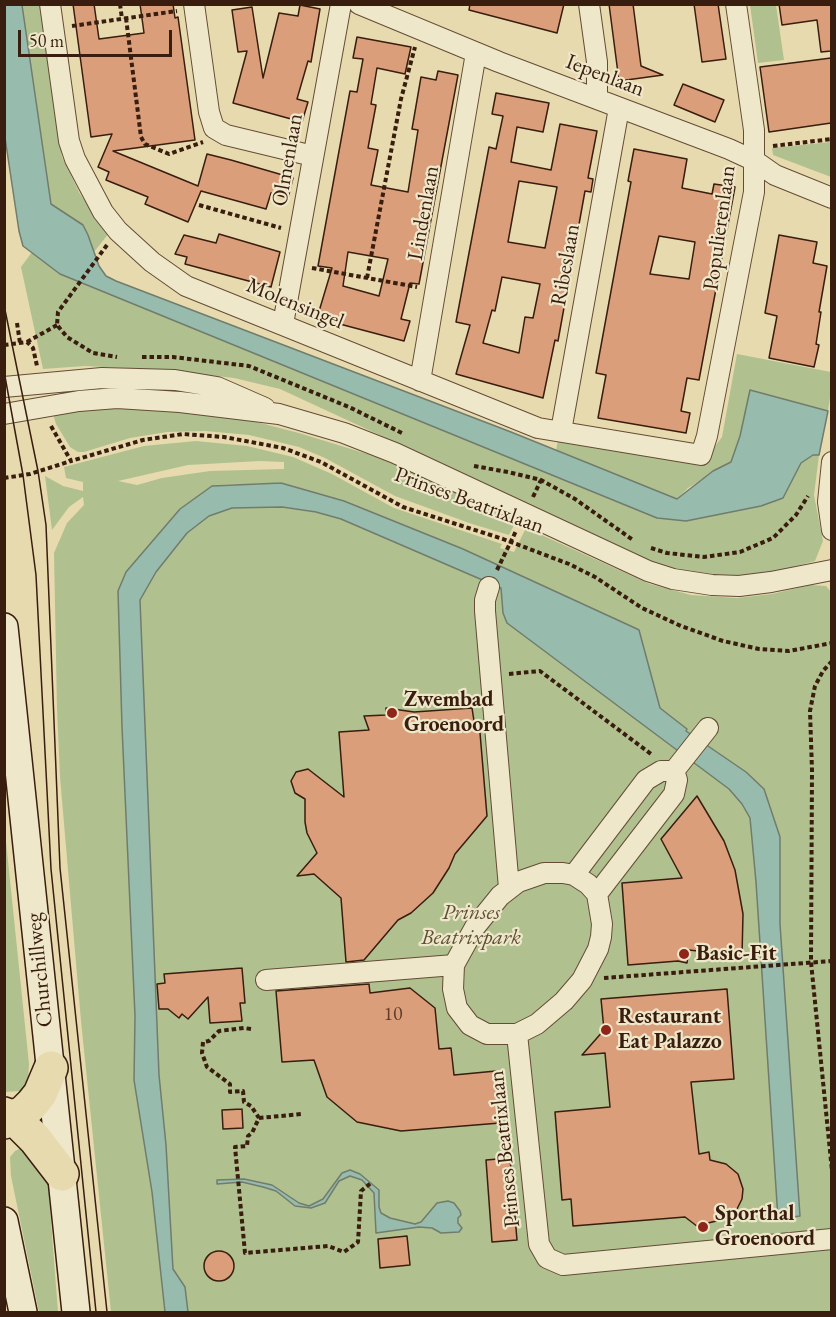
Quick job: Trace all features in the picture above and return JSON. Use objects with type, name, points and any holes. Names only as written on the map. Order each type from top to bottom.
[{"type":"highway","points":[[8,1118],[24,1112],[40,1094],[51,1068]]},
{"type":"highway","points":[[8,1118],[35,1139],[62,1174]]},
{"type":"main road","name":"Churchillweg","points":[[4,627],[76,1312]]},
{"type":"main road","points":[[4,1221],[24,1312]]},
{"type":"street","name":"Molensingel","points":[[50,4],[69,141],[75,159],[104,212],[118,231],[152,262],[186,286],[538,428],[701,455]]},
{"type":"street","name":"Olmenlaan","points":[[283,324],[341,4]]},
{"type":"street","name":"Iepenlaan","points":[[359,4],[620,108],[729,149],[754,155],[775,175],[831,198]]},
{"type":"street","points":[[589,4],[597,62],[597,99]]},
{"type":"street","name":"Populierenlaan","points":[[701,455],[707,436],[754,192],[754,130],[736,4]]},
{"type":"street","points":[[195,7],[209,112],[214,128],[223,133],[313,156]]},
{"type":"street","name":"Lindenlaan","points":[[420,381],[476,52]]},
{"type":"street","name":"Ribeslaan","points":[[561,431],[620,108]]},
{"type":"street","name":"Prinses Beatrixlaan","points":[[4,387],[121,378],[193,382],[229,391],[279,414],[344,433],[402,456],[648,571],[674,579],[706,585],[739,586],[831,570]]},
{"type":"street","name":"Prinses Beatrixlaan","points":[[4,414],[91,399],[129,398],[279,414]]},
{"type":"street","points":[[831,462],[828,502],[831,530]]},
{"type":"street","points":[[489,587],[484,604],[509,888]]},
{"type":"street","points":[[597,894],[674,794],[678,767],[708,728]]},
{"type":"street","points":[[574,875],[646,780],[661,771],[678,767]]},
{"type":"street","points":[[544,873],[574,875],[588,884],[597,894],[602,924],[601,937],[592,963],[582,980],[564,1001],[537,1024],[517,1034],[487,1034],[470,1025],[457,1008],[453,989],[454,965],[475,927],[509,888],[527,878],[544,873]]},
{"type":"street","points":[[266,980],[454,965]]},
{"type":"street","name":"Prinses Beatrixlaan","points":[[517,1034],[539,1244],[547,1258],[563,1265],[831,1239]]},
{"type":"path","points":[[120,4],[141,137],[145,144],[169,154],[223,133]]},
{"type":"path","points":[[53,28],[195,7]]},
{"type":"path","points":[[367,278],[401,99],[420,30]]},
{"type":"path","points":[[754,155],[831,139]]},
{"type":"path","points":[[199,206],[299,233]]},
{"type":"path","points":[[106,247],[58,312],[57,326],[67,337],[93,353],[120,357]]},
{"type":"path","points":[[294,265],[435,291]]},
{"type":"path","points":[[17,323],[20,343]]},
{"type":"path","points":[[4,345],[27,342],[57,326]]},
{"type":"path","points":[[27,342],[33,348],[41,384]]},
{"type":"path","points":[[141,357],[173,357],[249,366],[349,407],[408,435]]},
{"type":"path","points":[[45,407],[54,432],[71,461]]},
{"type":"path","name":"Prinses Beatrixlaan","points":[[4,478],[30,474],[143,440],[176,435],[203,434],[256,442],[310,457],[387,499],[419,513],[511,542],[569,564],[595,577],[642,608],[681,626],[723,641],[759,649],[789,651],[831,643]]},
{"type":"path","points":[[465,462],[474,466],[541,480],[575,499],[640,545]]},
{"type":"path","points":[[649,548],[667,553],[704,557],[740,552],[773,538],[796,514],[810,492],[828,502]]},
{"type":"path","points":[[499,565],[511,542]]},
{"type":"path","points":[[831,661],[823,670],[815,686],[810,711],[811,962],[831,1171]]},
{"type":"path","points":[[490,675],[540,671],[678,767]]},
{"type":"path","points":[[582,980],[831,961]]},
{"type":"path","points":[[251,1029],[219,1032],[209,1041],[203,1042],[202,1053],[207,1067],[230,1084],[230,1092],[243,1091],[244,1102],[248,1103],[259,1118]]},
{"type":"path","points":[[259,1118],[302,1114]]},
{"type":"path","points":[[259,1118],[252,1133],[248,1136],[247,1146],[235,1147],[245,1253],[328,1246],[344,1252],[358,1242],[362,1191],[371,1183]]},
{"type":"green space","points":[[22,5],[42,5],[62,157],[80,194],[109,233],[94,252],[83,225],[51,204]]},
{"type":"green space","points":[[750,5],[776,5],[784,60],[758,63]]},
{"type":"green space","points":[[831,142],[831,177],[773,155],[772,148]]},
{"type":"green space","points":[[32,252],[60,274],[657,518],[686,521],[761,506],[783,498],[801,463],[813,455],[819,455],[814,495],[823,541],[815,561],[775,572],[723,578],[673,571],[280,389],[234,378],[162,370],[85,366],[43,369],[21,267]]},
{"type":"green space","points":[[737,354],[831,372],[828,411],[811,407],[740,436],[731,462],[688,488],[677,499],[556,450],[558,440],[705,459],[722,437]]},
{"type":"green space","points":[[112,403],[241,418],[299,433],[387,460],[439,481],[517,519],[509,535],[472,524],[395,496],[325,458],[299,447],[249,435],[205,431],[167,432],[130,438],[84,452],[78,452],[70,447],[56,424],[52,410]]},
{"type":"green space","name":"Prinses Beatrixpark","points":[[196,441],[247,446],[293,457],[332,474],[394,508],[502,544],[500,548],[514,552],[526,528],[650,584],[691,595],[737,598],[772,594],[810,585],[826,586],[832,593],[831,1312],[111,1312],[81,1021],[60,777],[57,709],[54,553],[67,523],[84,505],[83,497],[69,507],[52,530],[45,476],[63,486],[83,491],[83,482],[66,478],[64,467],[144,446]],"holes":[[[284,462],[284,469],[210,471],[162,478],[137,485],[118,481],[188,465]],[[281,483],[345,501],[404,526],[201,495],[215,485]]]},
{"type":"green space","points":[[4,822],[29,1064],[28,1082],[25,1087],[20,1091],[5,1092]]},
{"type":"green space","points":[[23,1147],[47,1169],[58,1312],[39,1312],[11,1176],[10,1157]]},
{"type":"shaded area","points":[[4,5],[22,5],[51,204],[83,225],[99,266],[106,276],[511,432],[677,499],[713,471],[731,462],[740,436],[750,390],[828,411],[819,455],[813,455],[801,463],[783,498],[761,506],[686,521],[657,518],[60,274],[23,246],[19,231],[4,131]]},
{"type":"shaded area","points":[[281,483],[344,501],[463,549],[639,630],[660,708],[687,729],[686,731],[746,772],[764,789],[780,837],[780,924],[800,1216],[778,1219],[756,882],[750,818],[742,804],[729,789],[507,623],[503,613],[501,588],[341,519],[316,512],[282,507],[232,508],[209,516],[187,533],[156,572],[140,600],[159,1075],[166,1145],[173,1269],[185,1287],[188,1312],[165,1312],[152,1192],[134,1080],[135,1016],[118,591],[126,572],[180,509],[212,486]]},
{"type":"shaded area","points":[[350,1170],[360,1174],[379,1190],[381,1213],[390,1218],[415,1224],[421,1222],[437,1203],[448,1201],[454,1203],[460,1211],[458,1223],[462,1228],[459,1232],[441,1233],[432,1228],[419,1227],[376,1233],[374,1193],[362,1180],[350,1176],[339,1181],[325,1203],[311,1208],[295,1206],[276,1191],[263,1187],[242,1182],[217,1184],[217,1180],[244,1179],[272,1185],[299,1203],[309,1206],[323,1199],[342,1173]]},
{"type":"building","points":[[73,4],[94,4],[99,39],[144,33],[140,4],[173,4],[175,18],[178,17],[195,140],[113,151],[198,186],[207,154],[231,160],[293,178],[288,198],[271,193],[266,209],[201,191],[188,222],[145,204],[148,197],[106,180],[109,172],[98,167],[112,134],[91,137]]},
{"type":"building","points":[[470,4],[564,4],[557,33],[469,10]]},
{"type":"building","points":[[609,4],[633,4],[641,66],[663,75],[619,81]]},
{"type":"building","points":[[694,4],[718,4],[726,59],[702,62]]},
{"type":"building","points":[[779,4],[831,4],[831,51],[821,52],[817,20],[782,25]]},
{"type":"building","points":[[300,5],[320,9],[311,62],[308,61],[297,99],[308,102],[302,122],[233,103],[247,51],[238,52],[232,10],[252,7],[263,78],[279,13],[298,16]]},
{"type":"building","points":[[357,37],[411,47],[405,74],[377,68],[371,104],[376,105],[368,148],[378,150],[371,185],[408,192],[418,130],[412,129],[421,77],[436,80],[438,71],[458,75],[419,284],[410,283],[401,319],[410,321],[404,341],[317,318],[332,268],[318,266],[350,91],[357,92],[363,59],[353,58]],"holes":[[[348,252],[388,259],[379,296],[343,286]]]},
{"type":"building","points":[[831,58],[831,123],[769,132],[760,67]]},
{"type":"building","points":[[683,84],[724,100],[715,122],[674,105]]},
{"type":"building","points":[[496,93],[549,103],[543,132],[517,127],[511,162],[551,170],[560,124],[597,131],[588,178],[593,179],[591,192],[585,191],[558,341],[555,340],[543,398],[456,374],[470,325],[456,322],[489,147],[496,149],[503,116],[492,114]],"holes":[[[519,181],[557,187],[545,248],[508,242]],[[502,277],[540,284],[533,318],[525,317],[519,353],[483,343],[492,310],[495,311]]]},
{"type":"building","points":[[634,149],[687,159],[682,188],[712,194],[714,184],[735,187],[699,380],[687,378],[681,411],[690,413],[686,433],[598,418],[606,375],[596,373],[631,182],[628,181]],"holes":[[[659,236],[695,242],[689,279],[650,274]]]},
{"type":"building","points":[[219,234],[280,252],[271,287],[185,264],[187,257],[175,254],[184,235],[216,243]]},
{"type":"building","points":[[779,235],[817,242],[813,263],[827,266],[819,312],[821,312],[816,344],[819,345],[814,367],[769,358],[777,316],[765,313]]},
{"type":"building","points":[[386,708],[414,712],[472,708],[474,721],[479,721],[487,816],[455,854],[433,893],[411,913],[398,920],[364,960],[346,962],[341,898],[314,874],[297,876],[317,853],[307,833],[305,799],[295,793],[291,781],[296,772],[308,769],[344,797],[339,732],[369,730],[364,716],[386,715]]},
{"type":"building","points":[[697,796],[724,841],[735,870],[743,914],[742,956],[689,950],[687,963],[678,961],[628,965],[622,883],[682,878],[661,839]]},
{"type":"building","points":[[242,968],[245,1003],[240,1003],[242,1021],[210,1023],[208,997],[188,1019],[182,1014],[179,1018],[168,1009],[159,1009],[157,984],[165,983],[164,974]]},
{"type":"building","points":[[369,984],[370,993],[410,988],[435,1008],[439,1049],[451,1048],[454,1075],[496,1071],[500,1123],[401,1131],[357,1122],[327,1097],[314,1060],[282,1062],[276,991]]},
{"type":"building","points":[[727,989],[734,1079],[691,1082],[699,1154],[709,1152],[710,1160],[726,1164],[738,1174],[743,1189],[742,1199],[737,1209],[725,1219],[708,1223],[702,1230],[685,1217],[573,1226],[571,1199],[562,1200],[555,1112],[610,1107],[605,1053],[582,1055],[604,1030],[601,999]]},
{"type":"building","points":[[242,1109],[243,1128],[223,1129],[222,1110]]},
{"type":"building","points":[[510,1158],[517,1240],[492,1242],[486,1160]]},
{"type":"building","points":[[407,1236],[410,1265],[380,1268],[378,1239]]},
{"type":"building","points":[[219,1251],[225,1252],[233,1260],[233,1272],[225,1280],[219,1281],[213,1280],[205,1272],[204,1266],[205,1260],[213,1252]]},
{"type":"tram line","points":[[4,305],[38,471],[46,525],[60,868],[107,1312]]},
{"type":"tram line","points":[[4,371],[23,475],[36,575],[51,869],[96,1312]]},
{"type":"place","name":"Zwembad Groenoord","points":[[392,713]]},
{"type":"place","name":"Basic-Fit","points":[[684,954]]},
{"type":"place","name":"Restaurant Eat Palazzo","points":[[606,1030]]},
{"type":"place","name":"Sporthal Groenoord","points":[[703,1227]]}]
